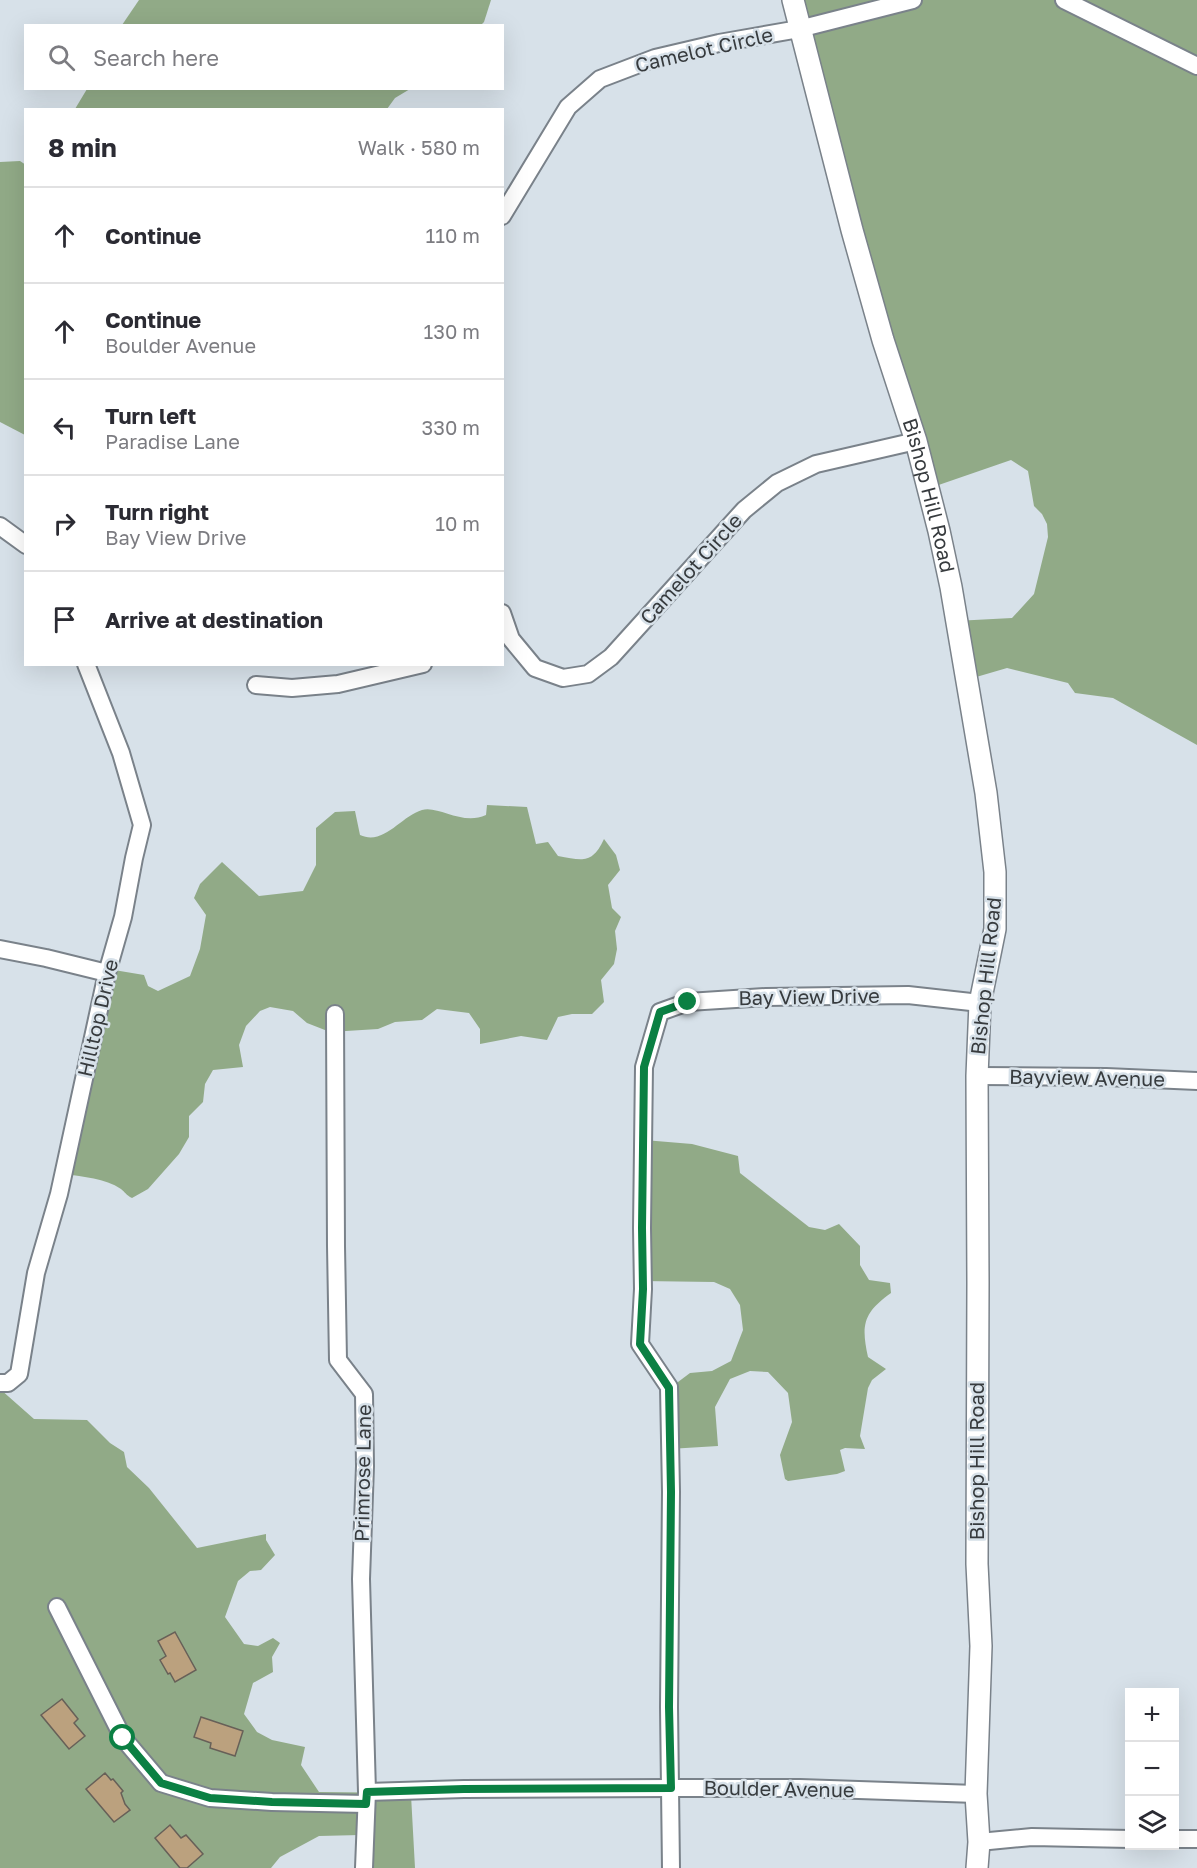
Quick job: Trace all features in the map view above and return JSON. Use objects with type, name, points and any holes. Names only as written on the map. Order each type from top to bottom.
[{"type":"street","name":"Bishop Hill Road","points":[[793,0],[852,230],[883,340],[916,441],[939,531],[951,587],[986,793],[995,872],[995,929],[980,1003],[977,1076],[977,1564],[981,1646],[976,1794],[978,1868]]},
{"type":"street","name":"Camelot Circle","points":[[504,213],[568,107],[600,79],[655,58],[799,28],[913,0]]},
{"type":"street","points":[[1064,0],[1197,66]]},
{"type":"street","name":"Camelot Circle","points":[[504,624],[507,640],[535,668],[563,678],[588,674],[611,657],[744,510],[777,483],[816,464],[916,441]]},
{"type":"street","points":[[0,526],[24,544]]},
{"type":"street","name":"Hilltop Drive","points":[[0,1383],[8,1383],[19,1374],[36,1273],[59,1194],[142,825],[121,753],[87,666]]},
{"type":"street","points":[[256,685],[292,688],[338,684],[414,666]]},
{"type":"street","points":[[0,950],[46,958],[107,973]]},
{"type":"street","name":"Bay View Drive","points":[[671,1788],[669,1388],[640,1344],[643,1289],[644,1067],[660,1012],[688,1002],[766,998],[908,995],[980,1003]]},
{"type":"street","name":"Primrose Lane","points":[[335,1014],[338,1360],[364,1394],[365,1466],[361,1579],[366,1798],[364,1868]]},
{"type":"street","name":"Bayview Avenue","points":[[977,1076],[1106,1077],[1197,1081]]},
{"type":"street","name":"Boulder Avenue","points":[[57,1608],[123,1738],[161,1783],[210,1798],[272,1802],[366,1798],[464,1789],[800,1788],[976,1794]]},
{"type":"street","points":[[671,1788],[671,1868]]},
{"type":"street","points":[[979,1842],[1032,1837],[1125,1839]]},
{"type":"street","points":[[1179,1839],[1197,1839]]},
{"type":"green space","points":[[139,0],[491,0],[482,24],[123,24]]},
{"type":"green space","points":[[795,0],[1197,0],[1197,745],[1113,698],[1075,693],[1068,683],[1007,668],[966,680],[955,621],[1012,618],[1034,594],[1048,537],[1047,524],[1042,514],[1034,506],[1028,471],[1011,460],[927,489]]},
{"type":"green space","points":[[86,90],[408,90],[395,98],[388,108],[76,108]]},
{"type":"green space","points":[[20,161],[24,164],[24,434],[0,422],[0,162]]},
{"type":"green space","points":[[487,805],[527,807],[536,844],[548,842],[558,856],[586,859],[595,853],[604,839],[616,855],[620,870],[608,885],[612,908],[621,917],[615,931],[617,949],[614,964],[601,980],[604,1002],[592,1014],[558,1017],[547,1040],[521,1036],[480,1044],[480,1029],[469,1013],[437,1009],[422,1020],[395,1022],[378,1029],[330,1032],[307,1023],[293,1011],[270,1007],[260,1011],[246,1026],[239,1045],[243,1067],[213,1070],[205,1084],[203,1102],[189,1116],[189,1137],[179,1154],[148,1189],[132,1198],[108,1182],[65,1174],[108,969],[144,975],[148,986],[158,991],[190,976],[200,949],[206,915],[194,898],[200,884],[222,862],[259,896],[303,891],[316,865],[316,828],[335,812],[355,811],[360,835],[377,837],[422,810],[435,810],[459,817],[477,818],[486,815]]},
{"type":"green space","points":[[644,1140],[692,1144],[738,1156],[740,1173],[809,1227],[825,1230],[839,1224],[860,1246],[860,1265],[869,1280],[890,1283],[891,1293],[875,1307],[866,1320],[865,1328],[868,1357],[886,1369],[872,1380],[868,1388],[860,1436],[865,1449],[840,1450],[845,1471],[788,1481],[785,1479],[780,1455],[792,1422],[788,1393],[768,1372],[750,1371],[730,1379],[715,1407],[718,1446],[669,1449],[670,1388],[690,1373],[712,1371],[731,1361],[743,1330],[740,1305],[730,1289],[714,1282],[642,1281]]},
{"type":"green space","points":[[0,1389],[34,1419],[87,1420],[110,1443],[124,1452],[127,1467],[149,1488],[197,1548],[266,1534],[266,1540],[275,1555],[261,1570],[250,1571],[238,1581],[225,1617],[244,1644],[258,1646],[273,1638],[280,1643],[272,1657],[273,1672],[253,1683],[244,1714],[257,1732],[272,1740],[305,1747],[301,1765],[319,1792],[408,1793],[411,1795],[415,1868],[363,1868],[360,1835],[319,1836],[280,1857],[271,1868],[0,1868]]},
{"type":"building","points":[[175,1632],[196,1670],[175,1682],[160,1660],[166,1656],[158,1641]]},
{"type":"building","points":[[62,1699],[78,1719],[74,1723],[85,1736],[69,1749],[41,1715]]},
{"type":"building","points":[[201,1717],[243,1731],[235,1756],[210,1748],[211,1743],[194,1737]]},
{"type":"building","points":[[105,1773],[123,1791],[121,1793],[125,1804],[130,1810],[114,1822],[86,1789]]},
{"type":"building","points":[[170,1825],[181,1838],[186,1835],[203,1854],[187,1868],[180,1868],[155,1838]]},
{"type":"route","points":[[123,1738],[161,1783],[210,1798],[366,1804],[367,1792],[671,1788],[669,1707],[672,1607],[669,1388],[640,1344],[643,1289],[644,1067],[660,1012],[688,1002]]}]
